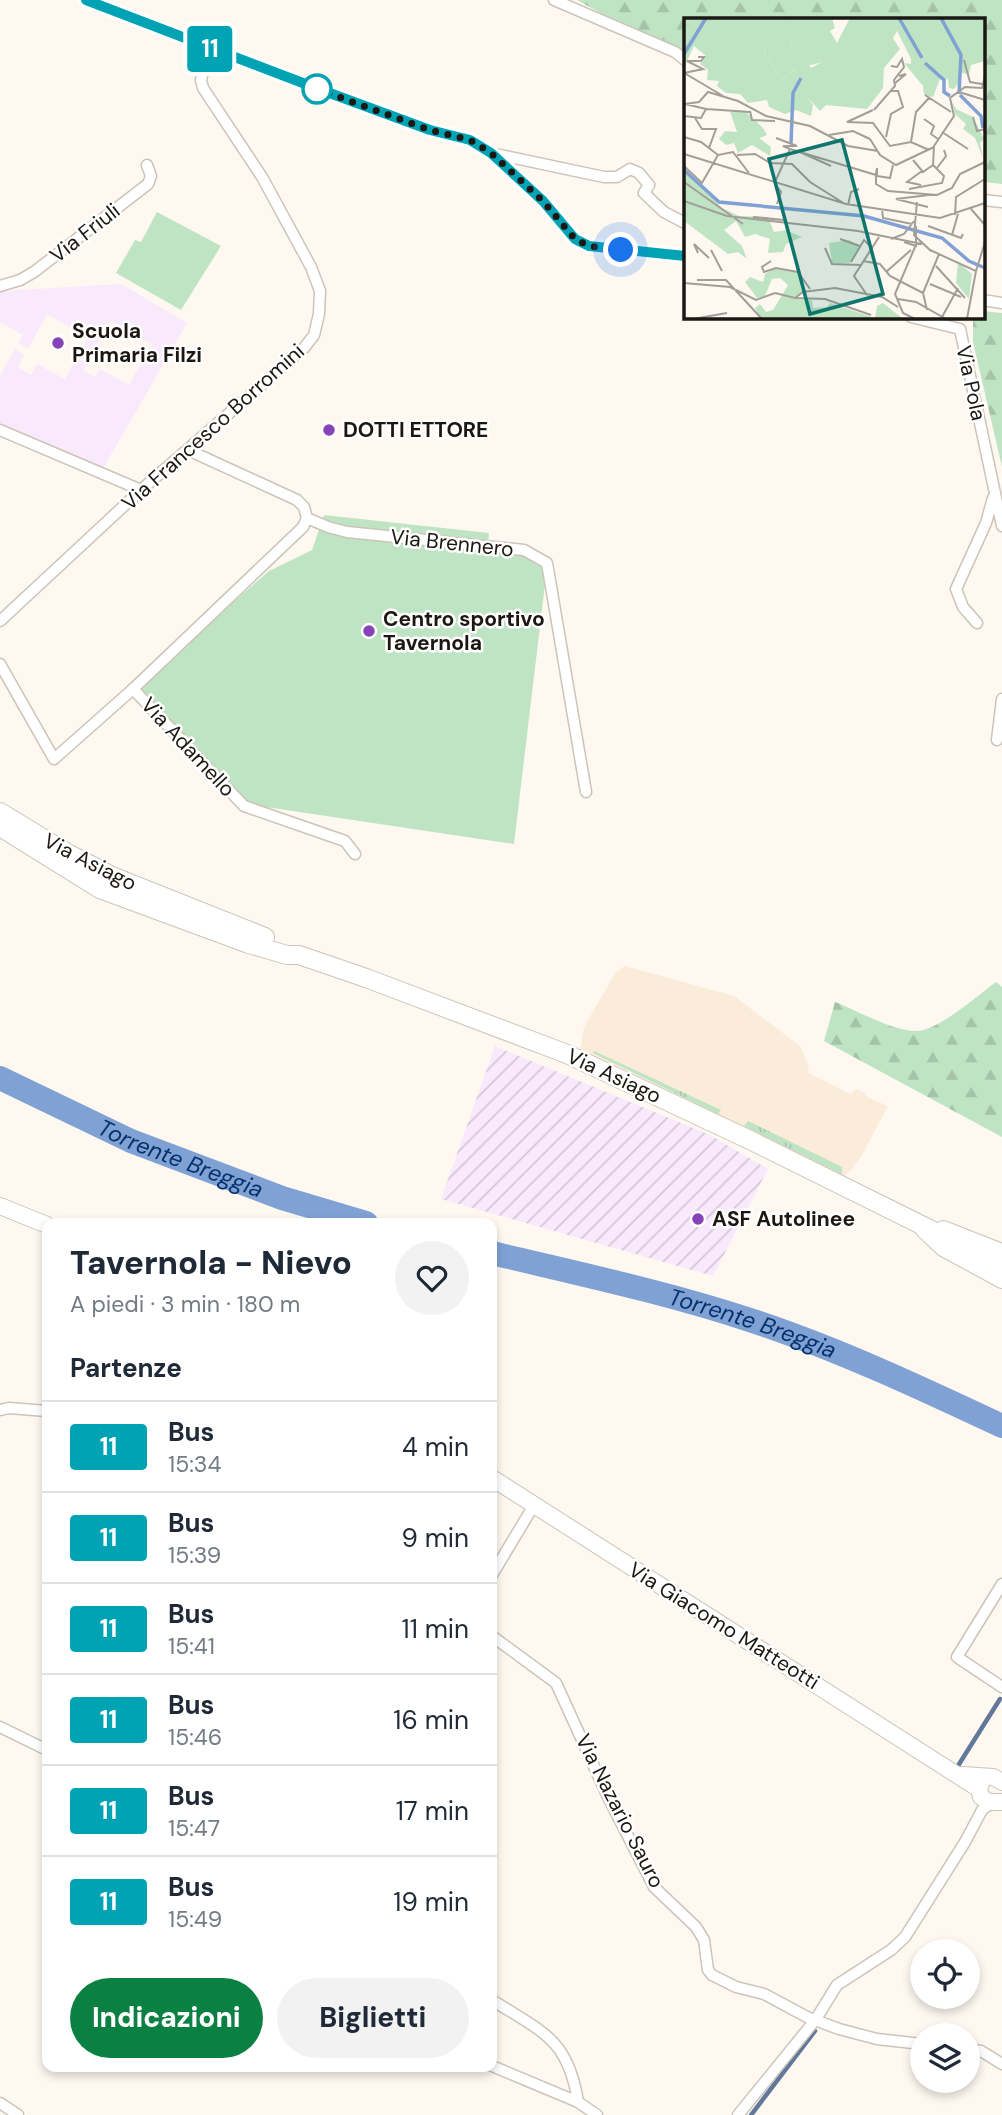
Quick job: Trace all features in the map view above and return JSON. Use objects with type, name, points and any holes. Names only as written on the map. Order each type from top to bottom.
[{"type":"main road","name":"Via Asiago","points":[[0,812],[69,854],[112,876],[290,947],[299,955]]},
{"type":"main road","name":"Via Asiago","points":[[0,827],[100,889],[249,944],[287,955],[299,955],[568,1054],[752,1141],[917,1224]]},
{"type":"main road","points":[[917,1224],[1002,1265]]},
{"type":"street","points":[[86,0],[209,49],[430,130],[470,140],[491,153],[543,201],[575,239],[589,246],[684,256]]},
{"type":"street","points":[[554,0],[675,52],[684,59]]},
{"type":"street","name":"Via Francesco Borromini","points":[[0,621],[141,490],[304,348],[314,335],[319,314],[320,291],[311,267],[262,177],[203,88],[201,80],[209,49]]},
{"type":"street","points":[[491,153],[604,177],[617,177],[630,169],[639,173],[649,185],[644,193],[664,212],[684,222]]},
{"type":"street","name":"Via Friuli","points":[[0,286],[20,280],[33,272],[148,184],[151,171],[147,165]]},
{"type":"street","points":[[984,200],[1002,202]]},
{"type":"street","points":[[984,300],[1002,303]]},
{"type":"street","name":"Via Pola","points":[[915,318],[960,329],[1002,526]]},
{"type":"street","points":[[0,430],[141,490]]},
{"type":"street","name":"Via Brennero","points":[[188,450],[296,500],[304,507],[307,518],[328,527],[346,532],[524,550],[547,563],[586,792]]},
{"type":"street","points":[[977,623],[963,607],[956,589],[986,523],[994,495]]},
{"type":"street","name":"Via Adamello","points":[[0,664],[54,759],[133,689],[303,527],[307,518]]},
{"type":"street","name":"Via Adamello","points":[[133,689],[244,806],[345,841],[355,854]]},
{"type":"street","points":[[997,740],[1002,699]]},
{"type":"street","points":[[0,1206],[42,1223]]},
{"type":"street","name":"Via Asiago","points":[[917,1224],[949,1230],[1002,1252]]},
{"type":"street","name":"Via Asiago","points":[[917,1224],[943,1248],[1002,1280]]},
{"type":"street","points":[[0,1410],[42,1411]]},
{"type":"street","name":"Via Giacomo Matteotti","points":[[497,1481],[957,1773],[993,1793]]},
{"type":"street","points":[[497,1567],[534,1505]]},
{"type":"street","points":[[1002,1584],[957,1657],[1002,1687]]},
{"type":"street","name":"Via Nazario Sauro","points":[[497,1640],[556,1683],[608,1797],[654,1887],[696,1927],[704,1940],[708,1970],[712,1975],[736,1987],[764,1994],[816,2019]]},
{"type":"street","points":[[0,1727],[42,1748]]},
{"type":"street","points":[[978,1819],[975,1805],[993,1793]]},
{"type":"street","points":[[738,2115],[816,2019],[841,1981],[891,1950],[905,1937],[993,1793]]},
{"type":"street","points":[[497,2003],[556,2043],[574,2076],[578,2102]]},
{"type":"street","points":[[816,2019],[877,2039],[910,2043]]},
{"type":"street","points":[[980,2051],[1002,2064]]},
{"type":"street","points":[[497,2068],[578,2102],[597,2115]]},
{"type":"street","points":[[0,2103],[18,2115]]},
{"type":"shaded area","points":[[121,284],[187,323],[101,472],[0,430],[0,376],[15,349],[24,355],[18,367],[31,375],[37,364],[65,379],[77,358],[87,363],[83,370],[95,377],[100,369],[129,385],[152,344],[110,321],[90,358],[80,353],[88,337],[47,314],[28,349],[18,343],[23,335],[0,322],[0,291]]},
{"type":"shaded area","points":[[625,966],[734,996],[800,1046],[809,1066],[807,1072],[850,1094],[857,1089],[867,1097],[888,1106],[852,1169],[837,1183],[579,1059],[584,1027],[616,972]]},
{"type":"shaded area","points":[[495,1046],[710,1135],[768,1169],[713,1276],[441,1199]]},
{"type":"green space","points":[[577,0],[1002,0],[1002,184],[984,182],[984,18],[684,18],[684,59]]},
{"type":"green space","points":[[157,212],[221,246],[181,310],[116,273],[135,240],[141,242]]},
{"type":"green space","points":[[984,311],[1002,313],[1002,467],[973,342],[973,318],[984,318]]},
{"type":"green space","name":"Centro sportivo Tavernola","points":[[324,515],[489,533],[488,549],[523,553],[545,564],[546,576],[514,844],[246,804],[136,687],[269,571],[312,550]]},
{"type":"green space","points":[[996,982],[1002,987],[1002,1137],[824,1041],[835,1002],[887,1025],[918,1031],[947,1018]]},
{"type":"green space","points":[[594,1051],[721,1110],[718,1114],[593,1053]]},
{"type":"green space","points":[[748,1121],[842,1167],[842,1174],[744,1126]]},
{"type":"waterway","name":"Torrente Breggia","points":[[0,1078],[131,1141],[282,1198],[349,1218]]},
{"type":"waterway","name":"Torrente Breggia","points":[[497,1254],[657,1293],[756,1322],[849,1357],[1002,1426]]},
{"type":"waterway","points":[[956,1769],[1000,1699]]},
{"type":"waterway","points":[[751,2115],[815,2031]]},
{"type":"bus line","name":"11","points":[[86,0],[209,49],[430,130],[470,140],[491,153],[543,201],[575,239],[589,246],[684,256]]},
{"type":"place","name":"Scuola Primaria Filzi","points":[[58,343]]},
{"type":"place","name":"DOTTI ETTORE","points":[[329,430]]},
{"type":"place","name":"Centro sportivo Tavernola","points":[[369,631]]},
{"type":"place","name":"ASF Autolinee","points":[[698,1219]]},
{"type":"route","points":[[317,89],[430,130],[470,140],[491,153],[543,201],[575,239],[589,246],[621,250]]}]
